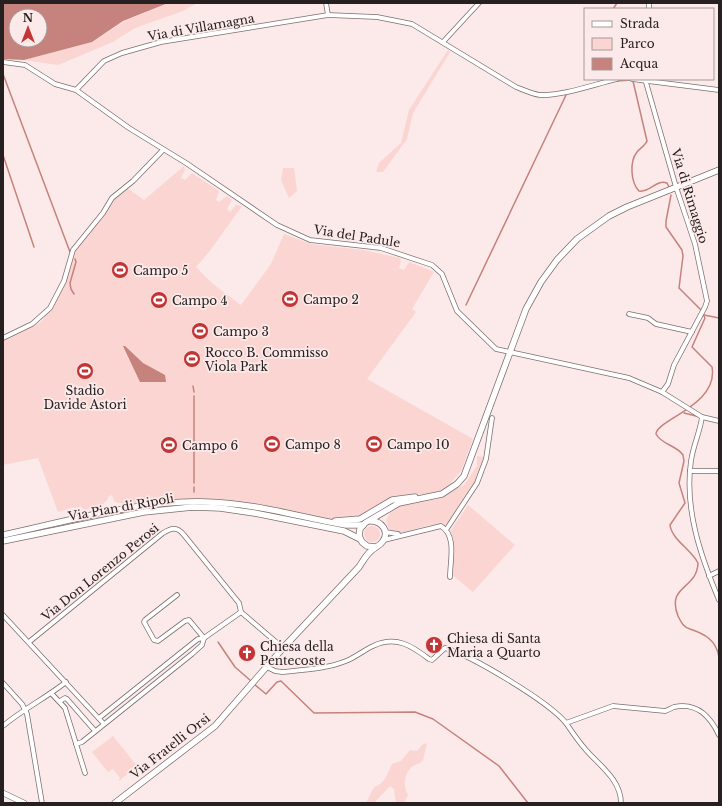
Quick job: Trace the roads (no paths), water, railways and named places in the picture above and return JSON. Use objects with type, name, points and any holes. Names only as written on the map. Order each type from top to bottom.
[{"type":"main road","points":[[375,547],[365,545],[360,539],[359,531],[363,525],[399,503],[442,494],[452,488],[464,476],[526,309],[536,289],[557,260],[590,228],[609,216],[719,170]]},
{"type":"main road","name":"Via Pian di Ripoli","points":[[327,521],[360,519],[388,501],[398,498],[423,498]]},
{"type":"main road","name":"Via Pian di Ripoli","points":[[3,535],[140,506],[193,502],[252,506],[346,525],[363,525]]},
{"type":"main road","name":"Via Pian di Ripoli","points":[[3,540],[140,512],[193,507],[220,508],[254,513],[344,531],[360,539]]},
{"type":"main road","points":[[267,667],[355,572],[363,560],[384,540],[387,510]]},
{"type":"main road","points":[[371,521],[378,522],[384,529]]},
{"type":"main road","points":[[363,560],[365,545]]},
{"type":"main road","name":"Via Fratelli Orsi","points":[[115,803],[215,726],[267,667]]},
{"type":"street","points":[[326,3],[328,15]]},
{"type":"street","points":[[442,42],[479,3]]},
{"type":"street","name":"Via di Villamagna","points":[[76,90],[104,61],[122,53],[161,42],[328,15],[394,20],[412,24],[516,87],[541,95],[562,92],[613,80]]},
{"type":"street","points":[[3,62],[25,65],[55,84],[76,90]]},
{"type":"street","points":[[637,80],[719,90]]},
{"type":"street","name":"Via di Rimaggio","points":[[645,80],[675,188],[700,264],[706,292],[705,307],[674,365],[668,384],[662,392]]},
{"type":"street","name":"Via del Padule","points":[[76,90],[163,150],[277,225],[305,238],[320,242],[381,248],[411,257],[436,267],[445,280],[459,313],[494,348],[510,352]]},
{"type":"street","points":[[3,338],[32,324],[50,308],[64,281],[73,250],[103,213],[112,198],[133,181],[163,150]]},
{"type":"street","points":[[629,314],[648,318],[656,324],[692,332]]},
{"type":"street","points":[[510,352],[629,378],[662,392],[702,417],[719,421]]},
{"type":"street","points":[[702,417],[690,470],[692,514],[704,564],[718,597]]},
{"type":"street","points":[[446,530],[477,483],[489,447],[492,418]]},
{"type":"street","points":[[690,470],[719,471]]},
{"type":"street","points":[[384,540],[438,525],[446,530],[451,542],[450,576]]},
{"type":"street","name":"Via Don Lorenzo Perosi","points":[[29,642],[163,533],[172,528],[179,530],[184,535],[239,602],[241,612]]},
{"type":"street","points":[[384,529],[394,535],[406,534]]},
{"type":"street","points":[[709,576],[719,571]]},
{"type":"street","points":[[178,595],[145,620],[145,627],[154,640],[158,641],[185,621],[189,620],[204,638]]},
{"type":"street","points":[[100,718],[143,685],[198,639],[204,638],[241,612],[283,648]]},
{"type":"street","points":[[3,615],[104,724]]},
{"type":"street","points":[[76,744],[82,742],[202,645],[204,638]]},
{"type":"street","points":[[267,667],[275,671],[288,671],[334,665],[347,660],[374,645],[387,642],[408,644],[432,660],[445,648],[466,655],[533,697],[566,723],[587,752],[608,772],[621,794],[621,803]]},
{"type":"street","points":[[3,726],[66,682]]},
{"type":"street","points":[[3,683],[25,710],[30,728],[42,803]]},
{"type":"street","points":[[143,685],[146,690]]},
{"type":"street","points":[[51,693],[60,701],[66,710],[85,773]]},
{"type":"street","points":[[60,701],[64,698],[67,699],[95,731]]},
{"type":"street","points":[[566,723],[613,706],[665,711],[672,707],[682,706],[701,709],[708,715],[719,735]]},
{"type":"street","points":[[3,792],[24,803]]},
{"type":"water","points":[[3,3],[168,3],[123,21],[92,42],[24,60],[3,59]]},
{"type":"water","points":[[123,346],[125,346],[143,363],[165,375],[166,382],[140,382]]},
{"type":"waterway","points":[[614,8],[617,3]]},
{"type":"waterway","points":[[3,74],[70,252]]},
{"type":"waterway","points":[[617,81],[631,80]]},
{"type":"waterway","points":[[633,81],[647,141],[634,156],[632,167],[634,183],[639,191],[646,190],[663,182],[667,183],[669,187]]},
{"type":"waterway","points":[[466,305],[567,93]]},
{"type":"waterway","points":[[3,155],[34,247]]},
{"type":"waterway","points":[[671,195],[666,227],[682,250],[683,256],[679,288],[701,310]]},
{"type":"waterway","points":[[74,294],[70,283],[76,262],[75,259]]},
{"type":"waterway","points":[[703,314],[705,318],[692,347],[712,367],[712,380],[706,392],[697,401],[687,410],[666,423],[656,434],[662,441],[677,449],[683,455],[684,461],[679,483],[685,503],[670,525],[674,535],[698,563],[693,578],[676,598],[675,606],[678,616],[684,626],[709,638],[718,651],[719,657]]},
{"type":"waterway","points":[[704,315],[719,318]]},
{"type":"waterway","points":[[193,386],[194,392]]},
{"type":"waterway","points":[[194,396],[194,483]]},
{"type":"waterway","points":[[684,413],[700,417]]},
{"type":"waterway","points":[[194,487],[194,492]]},
{"type":"waterway","points":[[218,642],[235,667],[251,681]]},
{"type":"waterway","points":[[254,684],[266,694],[277,682],[281,681],[314,713],[415,712],[433,719],[499,766],[528,803]]},
{"type":"place","name":"Campo 5","points":[[120,270]]},
{"type":"place","name":"Campo 2","points":[[290,299]]},
{"type":"place","name":"Campo 4","points":[[159,300]]},
{"type":"place","name":"Campo 3","points":[[200,331]]},
{"type":"place","name":"Rocco B. Commisso Viola Park","points":[[192,359]]},
{"type":"place","name":"Stadio Davide Astori","points":[[85,371]]},
{"type":"place","name":"Campo 8","points":[[272,444]]},
{"type":"place","name":"Campo 10","points":[[374,444]]},
{"type":"place","name":"Campo 6","points":[[169,445]]},
{"type":"place","name":"Chiesa di Santa Maria a Quarto","points":[[434,645]]},
{"type":"place","name":"Chiesa della Pentecoste","points":[[247,653]]}]
